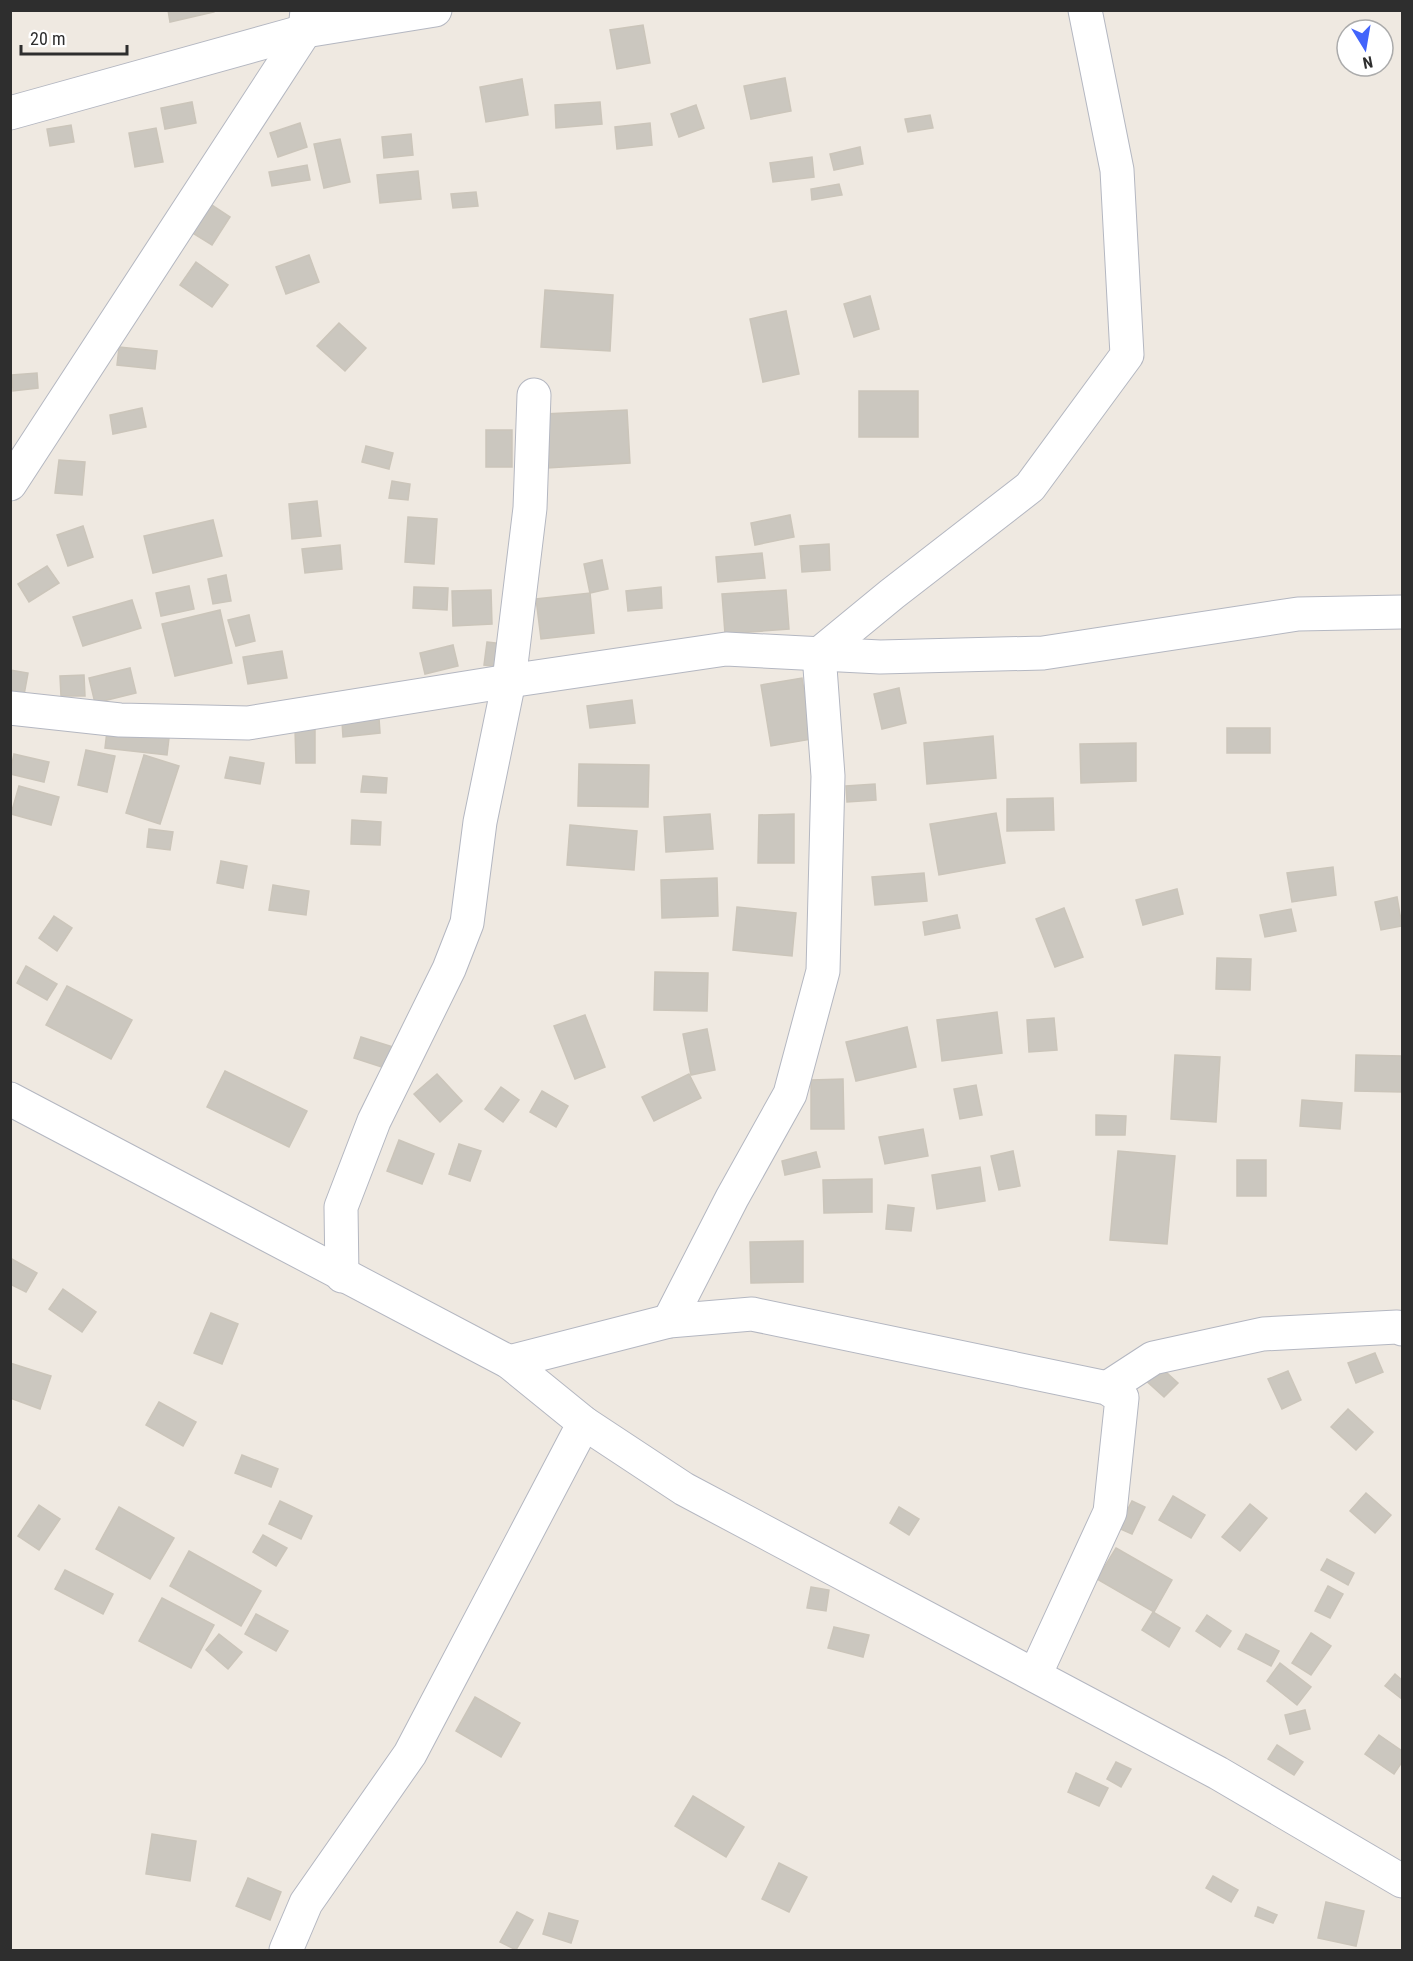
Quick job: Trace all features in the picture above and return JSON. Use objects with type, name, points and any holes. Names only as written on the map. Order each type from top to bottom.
[{"type":"street","points":[[10,113],[306,21],[435,10]]},
{"type":"street","points":[[819,654],[1030,487],[1127,355],[1118,170],[1085,10]]},
{"type":"street","points":[[10,484],[306,21]]},
{"type":"street","points":[[342,1276],[341,1207],[374,1121],[449,969],[467,923],[480,822],[509,681],[530,508],[534,395]]},
{"type":"street","points":[[10,708],[120,720],[248,723],[726,649],[880,657],[1043,652],[1298,614],[1402,612]]},
{"type":"street","points":[[669,1321],[732,1198],[790,1094],[823,971],[828,776],[819,654]]},
{"type":"street","points":[[10,1099],[509,1362],[584,1423],[684,1490],[1218,1773],[1402,1881]]},
{"type":"street","points":[[509,1362],[669,1321],[752,1314],[1107,1388],[1122,1398],[1110,1512],[1035,1675]]},
{"type":"street","points":[[1107,1388],[1153,1358],[1263,1334],[1402,1329]]},
{"type":"street","points":[[286,1950],[306,1903],[410,1754],[584,1423]]},
{"type":"building","points":[[168,10],[214,10],[214,12],[170,22]]},
{"type":"building","points":[[643,25],[650,63],[617,69],[610,30]]},
{"type":"building","points":[[785,78],[791,111],[751,119],[744,86]]},
{"type":"building","points":[[522,79],[528,115],[486,122],[480,87]]},
{"type":"building","points":[[192,102],[196,123],[165,129],[161,108]]},
{"type":"building","points":[[600,102],[602,124],[556,128],[555,105]]},
{"type":"building","points":[[696,105],[704,128],[679,137],[671,114]]},
{"type":"building","points":[[930,115],[933,128],[908,132],[905,119]]},
{"type":"building","points":[[300,123],[307,147],[278,157],[270,133]]},
{"type":"building","points":[[650,123],[652,145],[617,149],[615,127]]},
{"type":"building","points":[[71,125],[74,142],[50,146],[47,129]]},
{"type":"building","points":[[156,128],[163,162],[135,167],[129,133]]},
{"type":"building","points":[[411,134],[413,155],[384,158],[382,137]]},
{"type":"building","points":[[340,139],[350,182],[324,188],[314,144]]},
{"type":"building","points":[[860,147],[863,164],[834,170],[830,154]]},
{"type":"building","points":[[812,157],[814,177],[773,182],[770,163]]},
{"type":"building","points":[[307,165],[310,180],[272,186],[269,172]]},
{"type":"building","points":[[418,171],[421,199],[380,203],[377,175]]},
{"type":"building","points":[[839,184],[842,195],[812,200],[811,189]]},
{"type":"building","points":[[476,192],[478,206],[453,208],[451,194]]},
{"type":"building","points":[[209,203],[230,217],[212,245],[191,232]]},
{"type":"building","points":[[309,255],[319,282],[286,294],[276,267]]},
{"type":"building","points":[[196,262],[228,285],[212,307],[180,285]]},
{"type":"building","points":[[545,290],[613,295],[610,351],[541,347]]},
{"type":"building","points":[[870,296],[879,329],[854,337],[844,304]]},
{"type":"building","points":[[786,311],[799,374],[763,382],[750,319]]},
{"type":"building","points":[[339,323],[366,348],[345,371],[317,346]]},
{"type":"building","points":[[119,347],[157,351],[155,369],[117,365]]},
{"type":"building","points":[[37,373],[38,388],[13,391],[12,375]]},
{"type":"building","points":[[859,391],[918,391],[918,437],[859,437]]},
{"type":"building","points":[[142,408],[146,427],[113,434],[110,415]]},
{"type":"building","points":[[627,410],[630,463],[547,468],[544,414]]},
{"type":"building","points":[[486,430],[512,430],[512,467],[486,467]]},
{"type":"building","points":[[366,446],[393,453],[389,469],[362,462]]},
{"type":"building","points":[[59,460],[85,462],[82,495],[55,493]]},
{"type":"building","points":[[392,481],[410,484],[408,500],[389,498]]},
{"type":"building","points":[[317,501],[321,536],[292,539],[289,504]]},
{"type":"building","points":[[790,515],[794,537],[755,545],[751,523]]},
{"type":"building","points":[[408,517],[437,519],[434,564],[405,562]]},
{"type":"building","points":[[213,520],[222,556],[153,573],[144,536]]},
{"type":"building","points":[[83,526],[93,557],[68,566],[57,535]]},
{"type":"building","points":[[829,544],[830,570],[802,572],[800,546]]},
{"type":"building","points":[[340,545],[342,569],[305,573],[302,549]]},
{"type":"building","points":[[762,553],[765,578],[718,582],[716,557]]},
{"type":"building","points":[[602,560],[608,589],[590,593],[584,564]]},
{"type":"building","points":[[47,566],[59,583],[29,602],[18,584]]},
{"type":"building","points":[[226,575],[231,601],[213,604],[208,579]]},
{"type":"building","points":[[189,586],[194,609],[161,616],[156,593]]},
{"type":"building","points":[[414,587],[448,588],[447,610],[413,608]]},
{"type":"building","points":[[661,587],[662,608],[628,611],[626,591]]},
{"type":"building","points":[[491,590],[492,624],[453,626],[452,591]]},
{"type":"building","points":[[786,590],[789,629],[725,634],[722,594]]},
{"type":"building","points":[[590,593],[594,633],[541,639],[536,599]]},
{"type":"building","points":[[132,600],[141,628],[83,646],[73,617]]},
{"type":"building","points":[[220,610],[232,663],[175,676],[162,624]]},
{"type":"building","points":[[249,615],[255,641],[236,646],[228,620]]},
{"type":"building","points":[[487,642],[504,644],[500,667],[484,665]]},
{"type":"building","points":[[453,645],[458,666],[425,674],[420,653]]},
{"type":"building","points":[[282,651],[287,678],[248,684],[243,657]]},
{"type":"building","points":[[130,668],[136,693],[95,703],[89,678]]},
{"type":"building","points":[[10,670],[28,673],[24,695],[10,693]]},
{"type":"building","points":[[84,675],[85,696],[61,696],[60,676]]},
{"type":"building","points":[[802,678],[812,739],[771,746],[761,685]]},
{"type":"building","points":[[899,688],[906,723],[882,729],[874,694]]},
{"type":"building","points":[[632,700],[635,723],[590,728],[587,706]]},
{"type":"building","points":[[379,718],[380,733],[343,737],[342,722]]},
{"type":"building","points":[[315,728],[315,763],[296,763],[295,729]]},
{"type":"building","points":[[1227,728],[1270,728],[1270,753],[1227,753]]},
{"type":"building","points":[[107,731],[169,738],[167,755],[105,748]]},
{"type":"building","points":[[993,736],[996,778],[927,784],[924,743]]},
{"type":"building","points":[[1136,743],[1136,781],[1081,783],[1080,744]]},
{"type":"building","points":[[86,750],[115,756],[107,792],[78,785]]},
{"type":"building","points":[[14,754],[49,762],[44,782],[10,774]]},
{"type":"building","points":[[144,755],[179,766],[160,824],[126,813]]},
{"type":"building","points":[[230,757],[264,763],[260,784],[225,778]]},
{"type":"building","points":[[579,764],[649,765],[648,807],[578,806]]},
{"type":"building","points":[[363,776],[387,778],[386,793],[361,792]]},
{"type":"building","points":[[875,784],[876,800],[847,802],[846,786]]},
{"type":"building","points":[[19,786],[59,797],[51,825],[11,814]]},
{"type":"building","points":[[1053,798],[1054,830],[1007,831],[1007,799]]},
{"type":"building","points":[[996,813],[1005,863],[939,875],[930,824]]},
{"type":"building","points":[[710,814],[713,849],[666,852],[664,817]]},
{"type":"building","points":[[794,814],[794,863],[758,863],[759,815]]},
{"type":"building","points":[[352,820],[381,822],[380,845],[351,844]]},
{"type":"building","points":[[570,825],[637,831],[634,870],[567,865]]},
{"type":"building","points":[[149,829],[173,832],[170,850],[147,847]]},
{"type":"building","points":[[221,861],[247,866],[243,888],[217,883]]},
{"type":"building","points":[[1333,867],[1336,895],[1292,902],[1287,873]]},
{"type":"building","points":[[924,873],[927,901],[875,905],[872,877]]},
{"type":"building","points":[[717,878],[718,916],[662,918],[661,880]]},
{"type":"building","points":[[273,885],[309,891],[306,915],[269,910]]},
{"type":"building","points":[[1177,889],[1183,914],[1143,925],[1136,900]]},
{"type":"building","points":[[1397,897],[1402,926],[1381,930],[1375,902]]},
{"type":"building","points":[[737,907],[796,913],[792,956],[733,950]]},
{"type":"building","points":[[1064,908],[1083,957],[1055,967],[1036,919]]},
{"type":"building","points":[[1291,909],[1296,931],[1265,937],[1260,915]]},
{"type":"building","points":[[957,915],[960,928],[925,935],[923,922]]},
{"type":"building","points":[[54,916],[72,928],[57,951],[39,938]]},
{"type":"building","points":[[1217,958],[1251,959],[1250,990],[1216,989]]},
{"type":"building","points":[[26,966],[57,984],[47,1000],[17,983]]},
{"type":"building","points":[[655,972],[708,973],[707,1011],[654,1010]]},
{"type":"building","points":[[67,986],[132,1020],[111,1059],[46,1025]]},
{"type":"building","points":[[997,1012],[1002,1053],[942,1061],[937,1020]]},
{"type":"building","points":[[585,1015],[605,1067],[575,1079],[554,1026]]},
{"type":"building","points":[[1054,1018],[1057,1050],[1029,1052],[1027,1020]]},
{"type":"building","points":[[907,1027],[916,1067],[856,1081],[846,1042]]},
{"type":"building","points":[[707,1029],[715,1070],[691,1075],[683,1034]]},
{"type":"building","points":[[361,1037],[393,1047],[385,1068],[354,1058]]},
{"type":"building","points":[[1175,1055],[1220,1057],[1216,1122],[1171,1119]]},
{"type":"building","points":[[1356,1055],[1402,1056],[1402,1092],[1355,1091]]},
{"type":"building","points":[[225,1071],[307,1111],[289,1147],[207,1107]]},
{"type":"building","points":[[437,1074],[462,1101],[440,1122],[414,1094]]},
{"type":"building","points":[[689,1074],[701,1098],[654,1121],[642,1097]]},
{"type":"building","points":[[843,1079],[844,1129],[811,1129],[811,1080]]},
{"type":"building","points":[[976,1085],[982,1115],[960,1119],[954,1089]]},
{"type":"building","points":[[501,1087],[519,1100],[503,1122],[485,1109]]},
{"type":"building","points":[[542,1091],[568,1106],[556,1127],[530,1112]]},
{"type":"building","points":[[1302,1100],[1342,1103],[1340,1129],[1300,1126]]},
{"type":"building","points":[[1096,1115],[1126,1116],[1125,1135],[1096,1135]]},
{"type":"building","points":[[923,1129],[928,1156],[885,1164],[879,1137]]},
{"type":"building","points":[[399,1140],[434,1154],[422,1184],[387,1171]]},
{"type":"building","points":[[459,1144],[481,1151],[470,1181],[449,1174]]},
{"type":"building","points":[[1013,1151],[1020,1186],[999,1190],[991,1156]]},
{"type":"building","points":[[1118,1151],[1175,1156],[1167,1244],[1110,1240]]},
{"type":"building","points":[[816,1152],[820,1167],[785,1175],[782,1161]]},
{"type":"building","points":[[1237,1160],[1266,1160],[1266,1196],[1237,1196]]},
{"type":"building","points":[[980,1167],[985,1201],[937,1209],[932,1175]]},
{"type":"building","points":[[872,1179],[872,1212],[824,1213],[823,1180]]},
{"type":"building","points":[[888,1205],[914,1208],[911,1231],[886,1229]]},
{"type":"building","points":[[803,1241],[803,1282],[751,1283],[750,1242]]},
{"type":"building","points":[[10,1258],[37,1273],[26,1292],[10,1284]]},
{"type":"building","points":[[63,1289],[96,1312],[82,1332],[49,1309]]},
{"type":"building","points":[[211,1313],[238,1324],[222,1364],[194,1353]]},
{"type":"building","points":[[1375,1353],[1383,1372],[1356,1383],[1348,1363]]},
{"type":"building","points":[[10,1363],[51,1376],[40,1409],[10,1398]]},
{"type":"building","points":[[1156,1363],[1178,1383],[1164,1397],[1143,1378]]},
{"type":"building","points":[[1288,1371],[1301,1400],[1282,1409],[1268,1379]]},
{"type":"building","points":[[159,1402],[196,1422],[183,1446],[146,1425]]},
{"type":"building","points":[[1348,1409],[1373,1432],[1356,1450],[1331,1427]]},
{"type":"building","points":[[242,1455],[278,1469],[271,1487],[235,1473]]},
{"type":"building","points":[[1366,1493],[1391,1515],[1375,1533],[1350,1511]]},
{"type":"building","points":[[1173,1496],[1205,1515],[1191,1538],[1159,1520]]},
{"type":"building","points":[[280,1501],[312,1516],[301,1539],[269,1524]]},
{"type":"building","points":[[1132,1501],[1145,1507],[1132,1534],[1118,1528]]},
{"type":"building","points":[[1250,1504],[1267,1518],[1240,1551],[1222,1537]]},
{"type":"building","points":[[39,1505],[60,1519],[39,1550],[18,1536]]},
{"type":"building","points":[[119,1507],[174,1538],[150,1579],[96,1549]]},
{"type":"building","points":[[899,1507],[919,1519],[909,1535],[890,1523]]},
{"type":"building","points":[[263,1535],[287,1548],[276,1566],[253,1552]]},
{"type":"building","points":[[1116,1548],[1172,1580],[1154,1612],[1097,1579]]},
{"type":"building","points":[[189,1551],[261,1591],[241,1626],[170,1586]]},
{"type":"building","points":[[1327,1559],[1354,1573],[1348,1585],[1321,1570]]},
{"type":"building","points":[[65,1570],[113,1594],[103,1614],[55,1589]]},
{"type":"building","points":[[1328,1586],[1343,1594],[1330,1618],[1315,1611]]},
{"type":"building","points":[[811,1587],[829,1590],[826,1611],[807,1608]]},
{"type":"building","points":[[162,1598],[214,1625],[191,1668],[139,1641]]},
{"type":"building","points":[[1153,1612],[1180,1628],[1169,1647],[1142,1630]]},
{"type":"building","points":[[256,1614],[288,1631],[276,1651],[245,1634]]},
{"type":"building","points":[[1207,1615],[1231,1631],[1220,1647],[1196,1631]]},
{"type":"building","points":[[834,1627],[869,1635],[863,1657],[828,1648]]},
{"type":"building","points":[[1311,1633],[1331,1646],[1311,1675],[1292,1663]]},
{"type":"building","points":[[219,1634],[242,1652],[228,1669],[206,1650]]},
{"type":"building","points":[[1246,1634],[1279,1651],[1271,1666],[1238,1649]]},
{"type":"building","points":[[1280,1663],[1311,1687],[1297,1705],[1267,1681]]},
{"type":"building","points":[[1395,1674],[1402,1680],[1402,1699],[1385,1686]]},
{"type":"building","points":[[475,1697],[520,1723],[501,1757],[456,1731]]},
{"type":"building","points":[[1305,1710],[1310,1729],[1290,1734],[1285,1715]]},
{"type":"building","points":[[1379,1735],[1402,1751],[1402,1762],[1394,1774],[1365,1754]]},
{"type":"building","points":[[1277,1745],[1303,1762],[1294,1775],[1268,1759]]},
{"type":"building","points":[[1116,1762],[1131,1769],[1121,1787],[1107,1779]]},
{"type":"building","points":[[1076,1773],[1108,1788],[1099,1806],[1068,1792]]},
{"type":"building","points":[[693,1796],[744,1827],[726,1857],[675,1826]]},
{"type":"building","points":[[152,1834],[196,1841],[190,1881],[146,1874]]},
{"type":"building","points":[[779,1863],[807,1877],[789,1912],[762,1899]]},
{"type":"building","points":[[1213,1876],[1238,1890],[1231,1902],[1206,1888]]},
{"type":"building","points":[[248,1878],[281,1892],[270,1920],[236,1906]]},
{"type":"building","points":[[1326,1902],[1364,1911],[1356,1946],[1318,1938]]},
{"type":"building","points":[[1258,1907],[1277,1915],[1273,1923],[1255,1916]]},
{"type":"building","points":[[517,1912],[533,1920],[516,1950],[500,1942]]},
{"type":"building","points":[[549,1913],[578,1921],[571,1943],[543,1934]]}]
